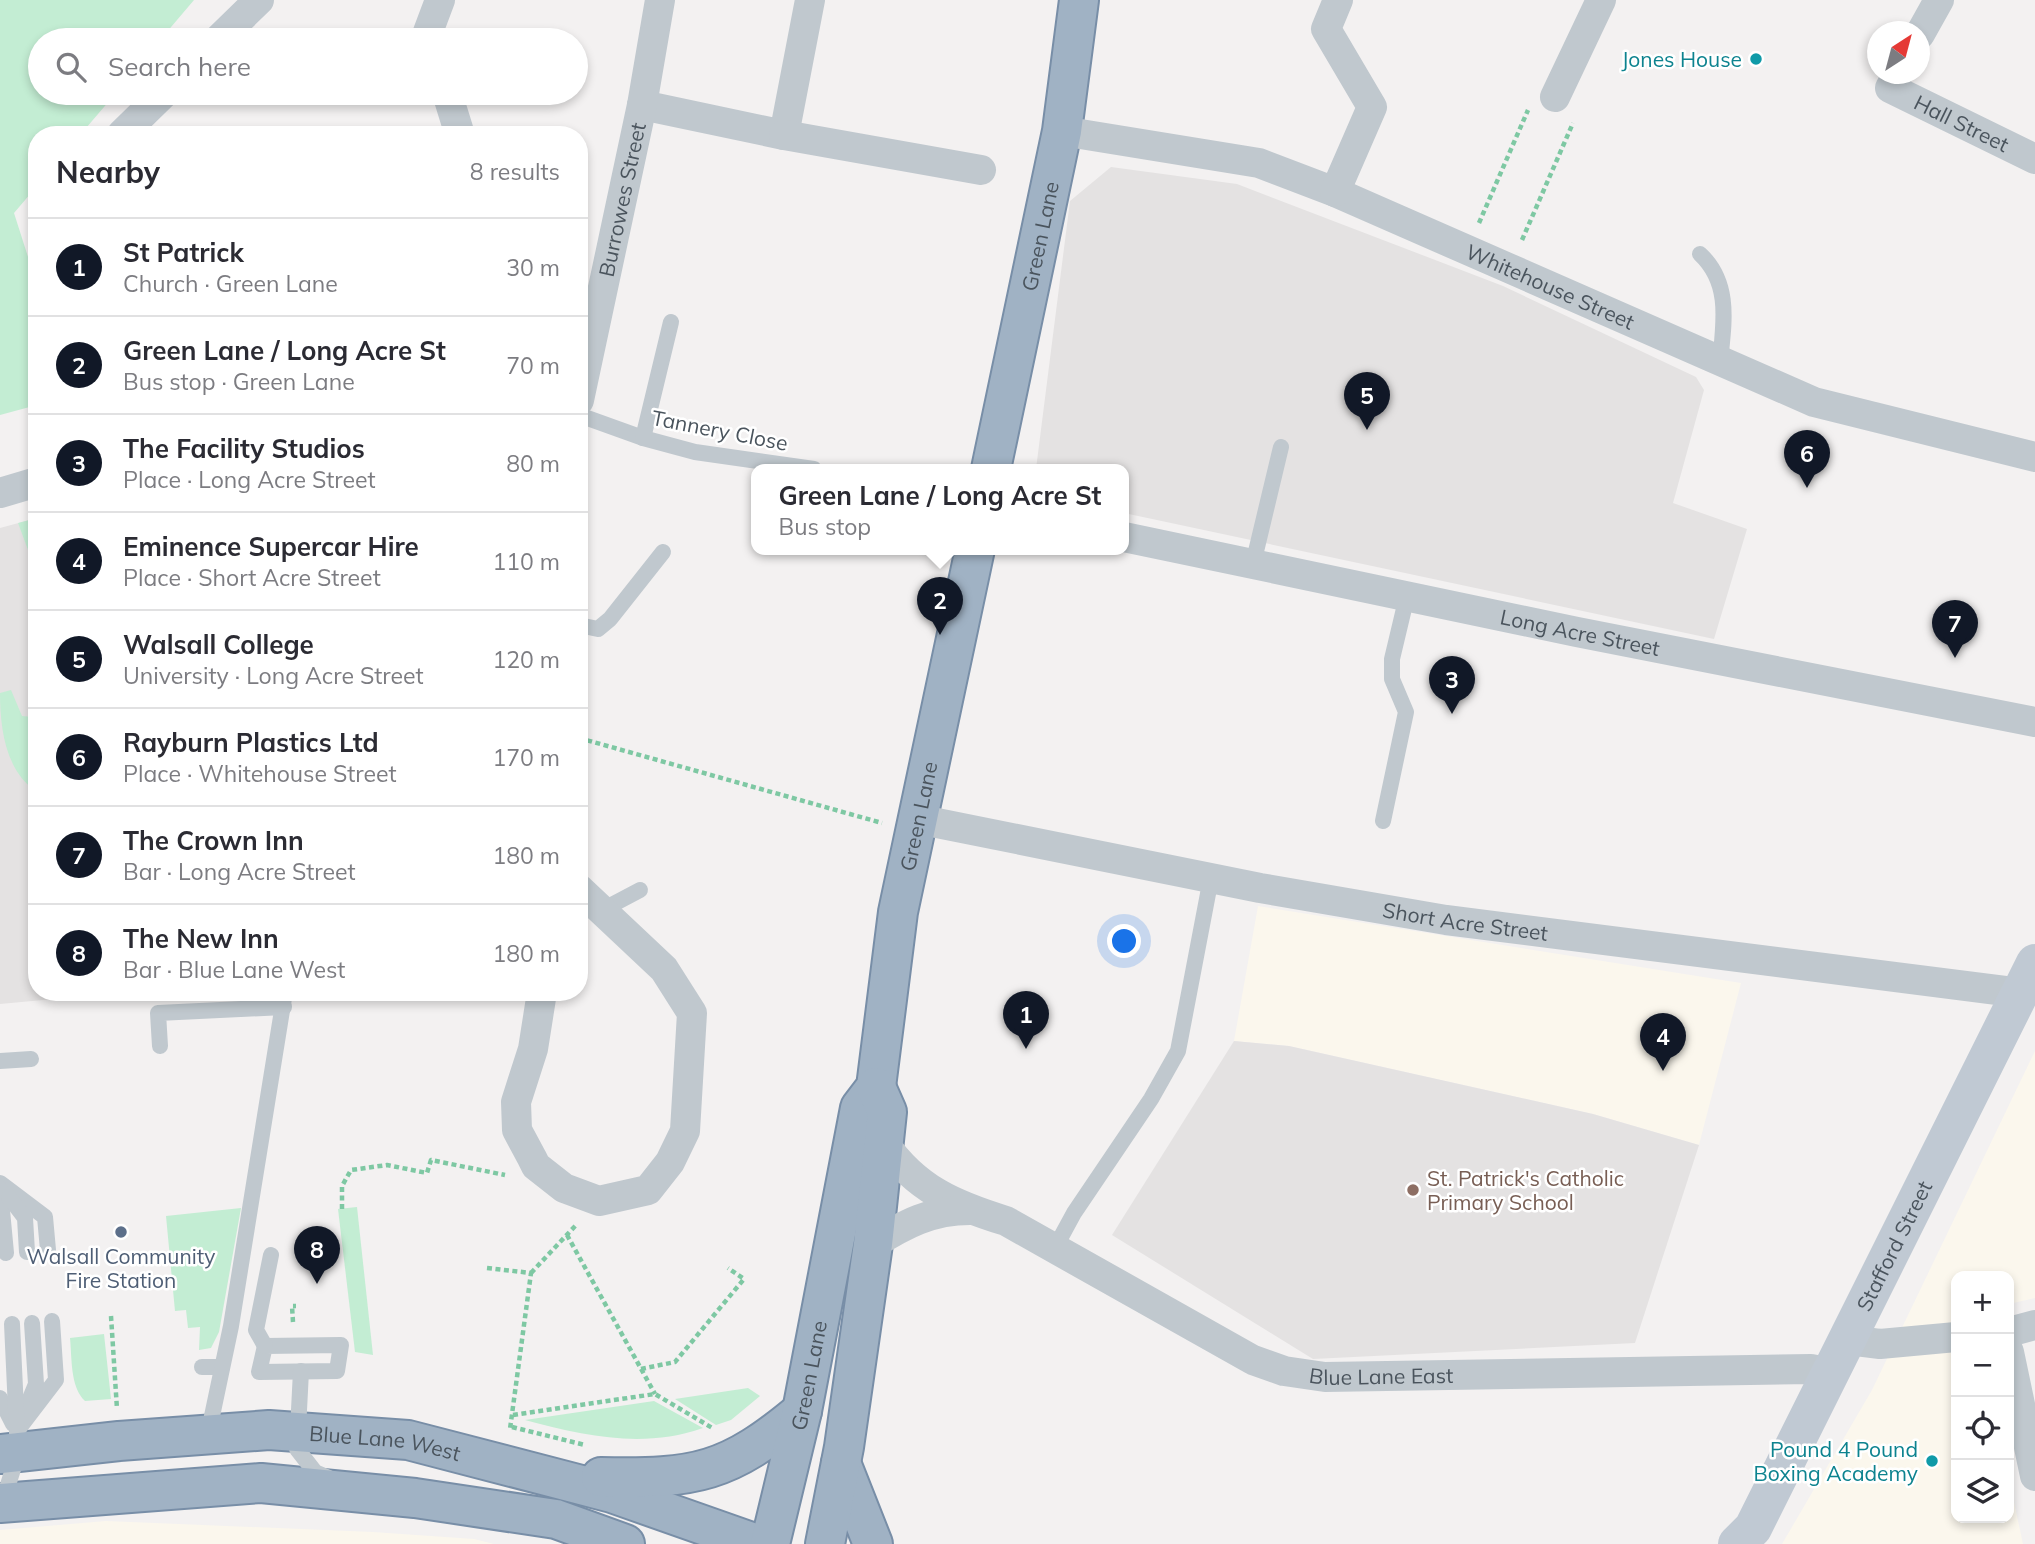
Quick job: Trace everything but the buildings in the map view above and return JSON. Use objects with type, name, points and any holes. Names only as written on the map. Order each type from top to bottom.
[{"type":"highway","name":"Green Lane","points":[[992,464],[1062,131],[1079,0]]},
{"type":"highway","name":"Green Lane","points":[[770,1544],[802,1411],[860,1108],[876,1087],[898,912],[974,555]]},
{"type":"highway","name":"Green Lane","points":[[825,1544],[873,1244],[887,1112],[876,1087]]},
{"type":"highway","points":[[550,1476],[648,1478],[690,1475],[747,1452],[802,1411]]},
{"type":"highway","name":"Blue Lane West","points":[[12,1446],[269,1430],[408,1440],[550,1476],[677,1514],[757,1544]]},
{"type":"highway","points":[[840,1461],[873,1544]]},
{"type":"highway","points":[[1,1503],[261,1483],[363,1493],[556,1519],[625,1544]]},
{"type":"main road","name":"Stafford Street","points":[[1748,1540],[2028,978]]},
{"type":"street","points":[[230,28],[259,0]]},
{"type":"street","points":[[430,28],[440,0]]},
{"type":"street","name":"Burrowes Street","points":[[588,358],[642,105],[660,0]]},
{"type":"street","points":[[784,135],[810,0]]},
{"type":"street","points":[[1335,192],[1372,107],[1326,29],[1338,0]]},
{"type":"street","points":[[1555,97],[1601,0]]},
{"type":"street","points":[[1927,21],[1939,0]]},
{"type":"street","name":"Hall Street","points":[[1901,84],[2035,159]]},
{"type":"street","points":[[130,126],[152,105]]},
{"type":"street","points":[[451,105],[457,126]]},
{"type":"street","points":[[642,105],[784,135],[981,170]]},
{"type":"street","name":"Whitehouse Street","points":[[1062,131],[1259,163],[1335,192],[1814,402],[2035,457]]},
{"type":"street","points":[[0,493],[28,485]]},
{"type":"street","name":"Long Acre Street","points":[[1129,538],[2035,722]]},
{"type":"street","name":"Short Acre Street","points":[[915,825],[1446,920],[2028,978]]},
{"type":"street","points":[[541,1001],[533,1049],[516,1102],[517,1130],[536,1166],[564,1188],[599,1200],[648,1190],[670,1162],[685,1131],[692,1013],[664,969],[588,896]]},
{"type":"street","name":"Blue Lane East","points":[[884,1143],[902,1169],[926,1188],[970,1210],[1006,1221],[1253,1360],[1284,1371],[1325,1377],[1811,1369],[1832,1373]]},
{"type":"street","name":"Blue Lane East","points":[[873,1244],[918,1218],[946,1210],[970,1210]]},
{"type":"street","points":[[2014,1331],[2035,1325]]},
{"type":"street","points":[[1848,1340],[1880,1344],[1951,1337]]},
{"type":"street","points":[[2014,1376],[2035,1475]]},
{"type":"lane","points":[[1700,254],[1713,266],[1722,287],[1724,318],[1720,362]]},
{"type":"lane","points":[[643,438],[671,322]]},
{"type":"lane","name":"Tannery Close","points":[[588,418],[643,438],[695,452],[779,464]]},
{"type":"lane","points":[[1253,564],[1280,447]]},
{"type":"lane","points":[[588,627],[598,629],[610,619],[663,552]]},
{"type":"lane","points":[[1383,821],[1406,712],[1392,679],[1392,659],[1407,596]]},
{"type":"lane","points":[[1055,1248],[1074,1213],[1151,1099],[1178,1051],[1212,878]]},
{"type":"lane","points":[[604,909],[640,890]]},
{"type":"lane","points":[[160,1046],[158,1013],[267,1001]]},
{"type":"lane","points":[[208,1435],[285,1001]]},
{"type":"lane","points":[[0,1061],[31,1059]]},
{"type":"lane","points":[[0,1185],[45,1217],[48,1250]]},
{"type":"lane","points":[[0,1185],[25,1219],[27,1252]]},
{"type":"lane","points":[[0,1185],[6,1254]]},
{"type":"lane","points":[[265,1346],[341,1345],[337,1371],[259,1373],[265,1346],[256,1330],[271,1255]]},
{"type":"lane","points":[[12,1446],[56,1380],[52,1321]]},
{"type":"lane","points":[[1,1503],[12,1446],[36,1384],[32,1323]]},
{"type":"lane","points":[[12,1324],[12,1446]]},
{"type":"lane","points":[[202,1367],[222,1367]]},
{"type":"lane","points":[[301,1371],[297,1449],[315,1472],[363,1493]]},
{"type":"lane","points":[[0,1398],[12,1446]]},
{"type":"lane","points":[[0,1415],[12,1446]]},
{"type":"path","points":[[1468,250],[1527,110],[1555,97],[1573,122],[1509,269]]},
{"type":"path","points":[[588,740],[915,825]]},
{"type":"path","points":[[342,1209],[342,1186],[351,1170],[387,1165],[427,1173],[431,1160],[507,1176],[532,1158]]},
{"type":"path","points":[[503,1464],[513,1415],[531,1273],[599,1200]]},
{"type":"path","points":[[567,1235],[655,1394],[713,1426],[716,1435]]},
{"type":"path","points":[[487,1268],[531,1273]]},
{"type":"path","points":[[641,1369],[675,1362],[744,1279],[728,1268]]},
{"type":"path","points":[[294,1328],[292,1306],[296,1306]]},
{"type":"path","points":[[111,1316],[119,1441]]},
{"type":"path","points":[[513,1415],[655,1394]]},
{"type":"shaded area","points":[[1111,167],[1237,184],[1503,286],[1696,377],[1704,390],[1673,503],[1747,529],[1714,639],[1129,514],[1129,464],[1037,464],[1070,201]]},
{"type":"shaded area","points":[[28,520],[28,1001],[32,1001],[0,1004],[0,528]]},
{"type":"shaded area","points":[[1258,906],[1741,983],[1699,1145],[1593,1114],[1289,1046],[1234,1041]]},
{"type":"shaded area","name":"St. Patrick's Catholic Primary School","points":[[1234,1041],[1289,1046],[1593,1114],[1699,1145],[1635,1343],[1313,1359],[1112,1235]]},
{"type":"shaded area","points":[[2035,1051],[2035,1298],[2014,1303],[2014,1271],[1951,1271],[1951,1523],[2014,1523],[2014,1502],[2023,1544],[1782,1544],[1872,1390]]},
{"type":"shaded area","points":[[106,1521],[373,1532],[474,1539],[494,1544],[0,1544],[0,1530]]},
{"type":"green space","points":[[0,0],[194,0],[170,28],[28,28],[28,105],[106,105],[88,126],[28,126],[28,197],[14,213],[28,257],[28,407],[0,415]]},
{"type":"green space","points":[[28,520],[28,550],[18,523]]},
{"type":"green space","points":[[11,690],[22,716],[28,717],[28,785],[18,772],[6,747],[0,693]]},
{"type":"green space","points":[[357,1207],[373,1355],[355,1352],[338,1209]]},
{"type":"green space","points":[[241,1208],[219,1332],[211,1348],[199,1350],[200,1327],[188,1328],[186,1310],[175,1311],[166,1216]]},
{"type":"green space","points":[[104,1334],[111,1399],[85,1401],[74,1380],[70,1338]]},
{"type":"green space","points":[[748,1388],[760,1396],[731,1420],[716,1425],[675,1399]]},
{"type":"green space","points":[[654,1401],[703,1428],[658,1438],[636,1439],[592,1435],[525,1420]]},
{"type":"place","name":"Jones House","points":[[1756,59]]},
{"type":"place","name":"Walsall College","points":[[1367,430]]},
{"type":"place","name":"Rayburn Plastics Ltd","points":[[1807,488]]},
{"type":"place","name":"Green Lane / Long Acre St","points":[[940,635]]},
{"type":"place","name":"The Crown Inn","points":[[1955,658]]},
{"type":"place","name":"The Facility Studios","points":[[1452,714]]},
{"type":"place","name":"St Patrick","points":[[1026,1049]]},
{"type":"place","name":"Eminence Supercar Hire","points":[[1663,1071]]},
{"type":"place","name":"St. Patrick's Catholic Primary School","points":[[1413,1190]]},
{"type":"place","name":"Walsall Community Fire Station","points":[[121,1232]]},
{"type":"place","name":"The New Inn","points":[[317,1284]]},
{"type":"place","name":"Pound 4 Pound Boxing Academy","points":[[1932,1461]]}]
